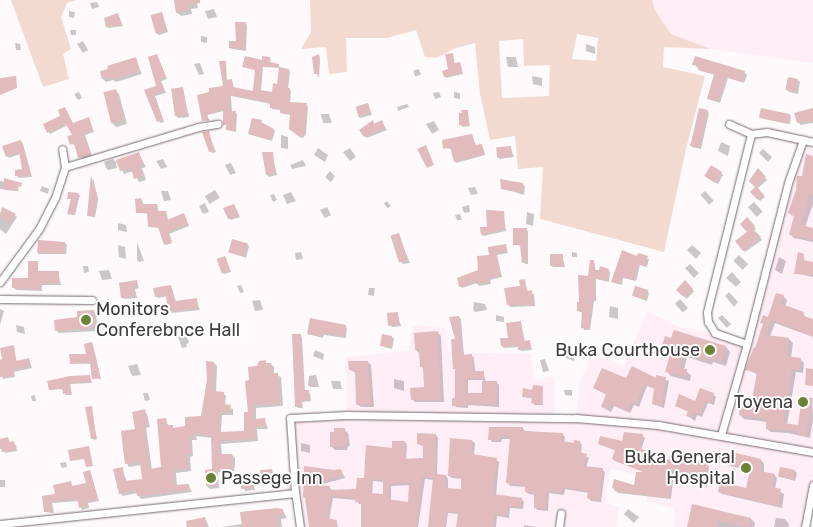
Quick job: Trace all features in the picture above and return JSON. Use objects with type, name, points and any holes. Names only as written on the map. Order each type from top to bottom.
[{"type":"street","points":[[65,167],[198,127],[218,124]]},
{"type":"street","points":[[729,124],[752,134],[767,132],[813,142]]},
{"type":"street","points":[[747,344],[715,333],[708,322],[707,312],[752,134]]},
{"type":"street","points":[[721,436],[747,344],[788,182],[803,140]]},
{"type":"street","points":[[0,282],[39,229],[55,198],[65,167],[62,149]]},
{"type":"street","points":[[0,300],[92,300]]},
{"type":"street","points":[[300,527],[295,494],[290,418],[347,414],[576,418],[658,425],[813,452]]},
{"type":"street","points":[[804,527],[813,485]]},
{"type":"street","points":[[0,524],[295,494]]},
{"type":"street","points":[[559,527],[561,513]]},
{"type":"shaded area","points":[[11,0],[77,0],[67,3],[61,17],[71,49],[63,54],[69,79],[43,87]]},
{"type":"shaded area","points":[[310,0],[652,0],[655,10],[671,34],[711,49],[664,47],[663,67],[705,76],[686,149],[664,252],[540,219],[543,167],[518,169],[515,136],[490,140],[480,94],[475,43],[456,48],[436,58],[425,57],[416,30],[387,38],[346,38],[347,72],[329,74],[326,47],[301,49],[311,32]],"holes":[[[577,34],[598,38],[596,61],[572,59]],[[523,39],[524,66],[550,65],[549,96],[502,98],[499,41]]]},
{"type":"shaded area","points":[[652,0],[813,0],[813,63],[711,49],[671,34],[655,10]]},
{"type":"shaded area","points":[[803,140],[813,142],[813,485],[805,527],[674,527],[675,508],[646,501],[649,488],[646,477],[611,468],[605,503],[619,507],[616,527],[300,527],[290,418],[347,414],[346,357],[409,351],[413,325],[445,328],[448,352],[531,354],[534,380],[554,377],[555,418],[576,418],[580,381],[594,354],[624,366],[647,311],[679,327],[715,333],[747,344]]},
{"type":"building","points":[[174,0],[200,0],[200,3],[188,5],[189,10],[176,13]]},
{"type":"building","points":[[162,12],[167,30],[156,34],[150,15]]},
{"type":"building","points":[[118,13],[122,25],[106,27],[104,18]]},
{"type":"building","points":[[235,22],[246,22],[245,49],[229,48],[229,41],[236,41]]},
{"type":"building","points":[[453,53],[454,63],[460,62],[462,73],[444,77],[442,71],[448,69],[445,54]]},
{"type":"building","points":[[157,54],[166,77],[160,79],[164,91],[154,94],[163,120],[157,122],[144,90],[156,86],[148,57]]},
{"type":"building","points":[[319,54],[319,78],[317,74],[314,74],[312,57]]},
{"type":"building","points":[[245,56],[262,60],[262,56],[270,57],[270,62],[279,64],[279,67],[289,69],[287,88],[290,88],[289,102],[307,103],[305,132],[301,138],[289,129],[290,114],[280,113],[280,109],[270,108],[270,103],[230,95],[231,111],[236,111],[235,131],[226,130],[226,125],[223,125],[223,110],[207,114],[209,120],[202,121],[197,95],[209,92],[209,88],[223,86],[219,61],[226,61],[226,80],[232,79],[233,87],[253,91],[255,70],[242,67]],"holes":[[[262,67],[279,67],[277,84],[273,83],[272,92],[260,90]]]},
{"type":"building","points":[[695,56],[745,71],[742,82],[726,77],[718,102],[707,99],[714,74],[698,70],[699,66],[692,65]]},
{"type":"building","points":[[136,57],[140,71],[111,80],[110,77],[102,79],[100,71],[108,69],[107,66]]},
{"type":"building","points":[[16,76],[17,88],[0,95],[0,78]]},
{"type":"building","points":[[788,77],[798,79],[795,92],[786,90]]},
{"type":"building","points":[[183,87],[187,115],[175,116],[171,89]]},
{"type":"building","points":[[116,89],[124,120],[111,123],[103,92]]},
{"type":"building","points":[[368,103],[371,113],[358,116],[356,107]]},
{"type":"building","points":[[65,107],[73,123],[89,117],[93,130],[84,133],[91,154],[78,158],[74,143],[70,145],[67,136],[72,135],[66,124],[47,133],[43,124],[60,116],[58,110]]},
{"type":"building","points":[[699,108],[708,110],[699,148],[690,146]]},
{"type":"building","points":[[761,108],[790,114],[788,124],[759,118]]},
{"type":"building","points":[[813,108],[813,122],[797,123],[794,113]]},
{"type":"building","points":[[461,110],[468,110],[469,125],[459,125],[459,113],[462,113]]},
{"type":"building","points":[[252,118],[262,120],[261,122],[274,129],[270,140],[248,134]]},
{"type":"building","points":[[373,120],[374,124],[382,120],[385,128],[364,137],[359,130]]},
{"type":"building","points":[[209,131],[214,150],[209,152],[202,132]]},
{"type":"building","points":[[472,134],[475,145],[482,144],[484,154],[454,162],[450,147],[443,149],[442,140]]},
{"type":"building","points":[[21,140],[31,175],[15,176],[15,170],[22,169],[19,152],[6,157],[2,146]]},
{"type":"building","points":[[426,145],[434,165],[427,168],[417,149]]},
{"type":"building","points":[[511,146],[512,156],[497,158],[496,148]]},
{"type":"building","points":[[139,152],[143,164],[140,165],[144,176],[134,179],[131,168],[120,171],[116,160]]},
{"type":"building","points":[[262,152],[273,152],[275,173],[266,175]]},
{"type":"building","points":[[806,154],[813,156],[813,195],[810,194],[802,225],[813,228],[813,240],[789,235],[794,216],[788,213],[796,190],[797,176],[802,176]]},
{"type":"building","points":[[711,165],[722,172],[715,183],[704,176]]},
{"type":"building","points":[[758,168],[766,177],[756,186],[764,195],[758,200],[750,192],[755,187],[749,181]]},
{"type":"building","points":[[91,175],[98,199],[96,199],[94,217],[87,216]]},
{"type":"building","points":[[4,178],[22,183],[21,187],[18,186],[17,191],[4,190]]},
{"type":"building","points":[[500,179],[523,183],[522,193],[501,189]]},
{"type":"building","points":[[68,192],[79,193],[74,215],[67,214],[71,199],[67,199]]},
{"type":"building","points":[[141,198],[143,204],[157,204],[158,211],[166,211],[167,220],[184,213],[188,224],[168,232],[172,241],[164,245],[158,227],[148,227],[147,213],[136,213],[135,199]]},
{"type":"building","points":[[234,204],[239,215],[228,219],[223,208]]},
{"type":"building","points":[[2,207],[16,214],[10,224],[0,217]]},
{"type":"building","points":[[486,210],[504,211],[505,229],[481,235],[480,227],[487,227]]},
{"type":"building","points":[[747,217],[755,226],[753,229],[761,237],[743,251],[735,241],[747,232],[740,224]]},
{"type":"building","points":[[513,228],[527,228],[526,263],[522,263],[520,245],[513,245]]},
{"type":"building","points":[[399,233],[408,260],[399,262],[390,236]]},
{"type":"building","points":[[232,239],[247,243],[244,257],[228,253]]},
{"type":"building","points":[[38,240],[65,242],[64,254],[37,252]]},
{"type":"building","points":[[506,244],[507,251],[496,253],[501,276],[489,278],[490,282],[476,284],[476,282],[459,287],[457,278],[478,270],[477,256],[489,255],[488,247]]},
{"type":"building","points":[[622,250],[637,256],[638,253],[648,256],[645,266],[638,264],[634,280],[622,277],[620,284],[611,282]]},
{"type":"building","points":[[798,252],[804,254],[803,260],[813,262],[813,275],[794,274]]},
{"type":"building","points":[[550,254],[563,254],[563,266],[550,266]]},
{"type":"building","points":[[225,256],[230,270],[222,273],[217,259]]},
{"type":"building","points":[[590,260],[594,260],[594,270],[599,270],[600,266],[609,269],[607,281],[594,278],[595,300],[592,300],[589,329],[581,328],[582,312],[577,311],[577,302],[579,302],[578,275],[588,276]]},
{"type":"building","points":[[28,261],[38,261],[38,271],[59,271],[59,283],[40,284],[40,289],[12,288],[12,278],[28,278]]},
{"type":"building","points":[[525,279],[527,291],[532,290],[533,305],[507,305],[504,288],[520,286],[519,280]]},
{"type":"building","points":[[137,280],[138,286],[134,287],[135,296],[121,298],[119,283]]},
{"type":"building","points":[[685,280],[693,289],[684,297],[676,290]]},
{"type":"building","points":[[171,285],[175,301],[197,298],[198,308],[168,312],[166,295],[155,297],[153,288]]},
{"type":"building","points":[[635,286],[648,290],[645,300],[632,296]]},
{"type":"building","points":[[776,293],[784,295],[781,304],[804,312],[803,316],[813,319],[813,336],[771,320],[766,335],[789,338],[787,356],[801,358],[799,370],[792,369],[783,423],[798,425],[802,397],[813,398],[806,436],[797,434],[797,431],[766,429],[766,419],[739,415],[740,401],[751,404],[757,373],[745,370],[763,324],[760,323],[763,315],[768,317]]},
{"type":"building","points":[[94,310],[95,328],[55,331],[54,320],[77,317],[77,311]]},
{"type":"building","points":[[398,312],[399,325],[388,326],[387,313]]},
{"type":"building","points":[[459,316],[462,355],[472,354],[473,371],[484,371],[484,378],[467,378],[466,393],[482,393],[482,381],[497,381],[497,405],[466,403],[466,406],[452,406],[452,399],[455,397],[455,369],[453,369],[451,339],[455,339],[449,317]]},
{"type":"building","points":[[310,318],[346,325],[344,336],[322,333],[321,337],[307,334]]},
{"type":"building","points":[[521,321],[523,341],[530,340],[531,348],[518,350],[518,345],[501,346],[500,338],[508,338],[506,323]]},
{"type":"building","points":[[674,330],[726,346],[722,362],[708,358],[707,361],[683,354],[680,368],[687,369],[686,377],[665,372],[671,351],[661,348],[665,336],[671,338]]},
{"type":"building","points":[[438,331],[441,400],[411,400],[410,388],[424,387],[423,367],[420,367],[419,350],[415,350],[414,333]]},
{"type":"building","points":[[292,334],[301,334],[304,390],[309,390],[310,399],[301,400],[301,406],[295,407]]},
{"type":"building","points":[[382,334],[392,336],[391,347],[380,346]]},
{"type":"building","points":[[92,342],[100,378],[92,379],[90,363],[70,364],[69,354],[86,354],[84,344]]},
{"type":"building","points":[[14,345],[16,361],[29,358],[31,366],[13,370],[14,376],[0,377],[0,360],[2,359],[0,348]]},
{"type":"building","points":[[266,360],[266,363],[271,363],[271,373],[278,373],[280,404],[254,405],[254,419],[265,418],[266,426],[255,427],[256,439],[219,441],[219,454],[232,454],[233,462],[232,469],[216,470],[217,486],[206,486],[205,470],[212,469],[211,436],[194,433],[194,437],[189,438],[191,454],[187,454],[189,469],[173,470],[175,485],[189,484],[190,490],[137,496],[136,490],[119,494],[113,469],[123,467],[125,481],[142,479],[140,462],[125,464],[121,431],[135,429],[132,412],[145,409],[148,425],[144,425],[150,469],[161,467],[157,419],[166,418],[167,425],[173,425],[173,428],[185,426],[185,417],[201,416],[207,380],[206,361],[214,362],[214,391],[224,392],[223,404],[231,405],[230,412],[220,413],[219,432],[244,431],[244,412],[248,412],[245,381],[249,380],[248,367],[257,366],[259,361]]},
{"type":"building","points":[[348,361],[368,361],[371,404],[356,405],[355,370],[349,370]]},
{"type":"building","points":[[632,366],[656,378],[656,375],[666,377],[662,406],[652,404],[654,388],[644,384],[636,405],[631,403],[627,411],[611,404],[608,410],[601,407],[606,394],[593,388],[602,368],[626,378]]},
{"type":"building","points":[[806,368],[813,369],[813,386],[805,385]]},
{"type":"building","points":[[90,375],[91,382],[70,383],[71,393],[63,394],[62,388],[49,390],[47,381],[70,376]]},
{"type":"building","points":[[533,385],[543,386],[542,404],[531,403],[532,398],[522,397],[523,388],[532,390]]},
{"type":"building","points":[[700,388],[714,393],[711,403],[705,401],[700,415],[694,413],[692,418],[686,416],[688,411],[675,406],[679,394],[695,401]]},
{"type":"building","points":[[92,406],[96,438],[91,439],[85,407]]},
{"type":"building","points":[[489,427],[523,427],[523,431],[563,433],[562,441],[574,443],[574,440],[580,441],[579,452],[587,454],[584,466],[603,468],[599,500],[587,498],[588,491],[562,487],[562,493],[547,491],[546,509],[534,508],[534,493],[525,492],[525,485],[506,483],[510,437],[499,436],[499,440],[488,440]]},
{"type":"building","points":[[334,428],[345,428],[347,443],[345,443],[344,447],[330,447],[330,432],[334,432]]},
{"type":"building","points":[[624,432],[643,434],[639,448],[647,451],[645,457],[707,463],[705,485],[698,484],[699,474],[672,470],[669,498],[614,491],[615,489],[612,488],[614,479],[634,485],[636,472],[644,472],[612,459],[615,450],[598,444],[600,436],[622,441]]},
{"type":"building","points":[[417,433],[436,434],[435,474],[446,475],[445,488],[461,489],[461,477],[448,476],[450,438],[472,440],[472,454],[497,458],[493,494],[522,498],[521,507],[508,506],[506,516],[495,514],[493,527],[456,527],[458,513],[446,511],[445,527],[428,527],[433,478],[422,477],[416,527],[361,527],[361,502],[355,502],[355,498],[331,496],[327,518],[337,520],[335,527],[309,527],[305,498],[303,497],[304,466],[334,470],[341,469],[343,476],[310,484],[330,486],[329,490],[356,489],[357,478],[364,478],[366,445],[392,448],[392,441],[405,441],[404,459],[423,458],[423,445],[417,444]],"holes":[[[371,479],[383,480],[383,494],[370,493]],[[409,483],[408,502],[388,499],[389,484]]]},
{"type":"building","points":[[8,437],[9,442],[14,441],[16,450],[2,452],[0,439]]},
{"type":"building","points":[[89,446],[93,466],[86,467],[84,459],[70,461],[68,450]]},
{"type":"building","points":[[713,451],[732,455],[732,452],[761,459],[761,471],[775,474],[772,487],[781,489],[779,506],[718,492],[720,482],[746,488],[750,470],[711,459]]},
{"type":"building","points":[[780,467],[795,470],[793,480],[778,477]]},
{"type":"building","points":[[272,469],[273,479],[261,480],[260,470]]},
{"type":"building","points":[[90,470],[98,500],[87,501],[88,506],[79,508],[77,499],[51,502],[52,511],[44,512],[42,496],[55,494],[53,485],[71,481],[72,486],[86,483],[83,472]]},
{"type":"building","points":[[253,477],[254,488],[241,489],[240,478]]},
{"type":"building","points":[[692,504],[751,518],[749,527],[718,521],[717,527],[687,527]]},
{"type":"building","points":[[283,509],[284,515],[278,515],[279,527],[242,527],[240,512]]},
{"type":"building","points":[[205,517],[207,527],[187,527],[186,521]]},
{"type":"place","name":"Monitors Conferebnce Hall","points":[[86,320]]},
{"type":"place","name":"Buka Courthouse","points":[[710,350]]},
{"type":"place","name":"Toyena","points":[[803,402]]},
{"type":"place","name":"Buka General Hospital","points":[[746,468]]},
{"type":"place","name":"Passege Inn","points":[[211,478]]}]
